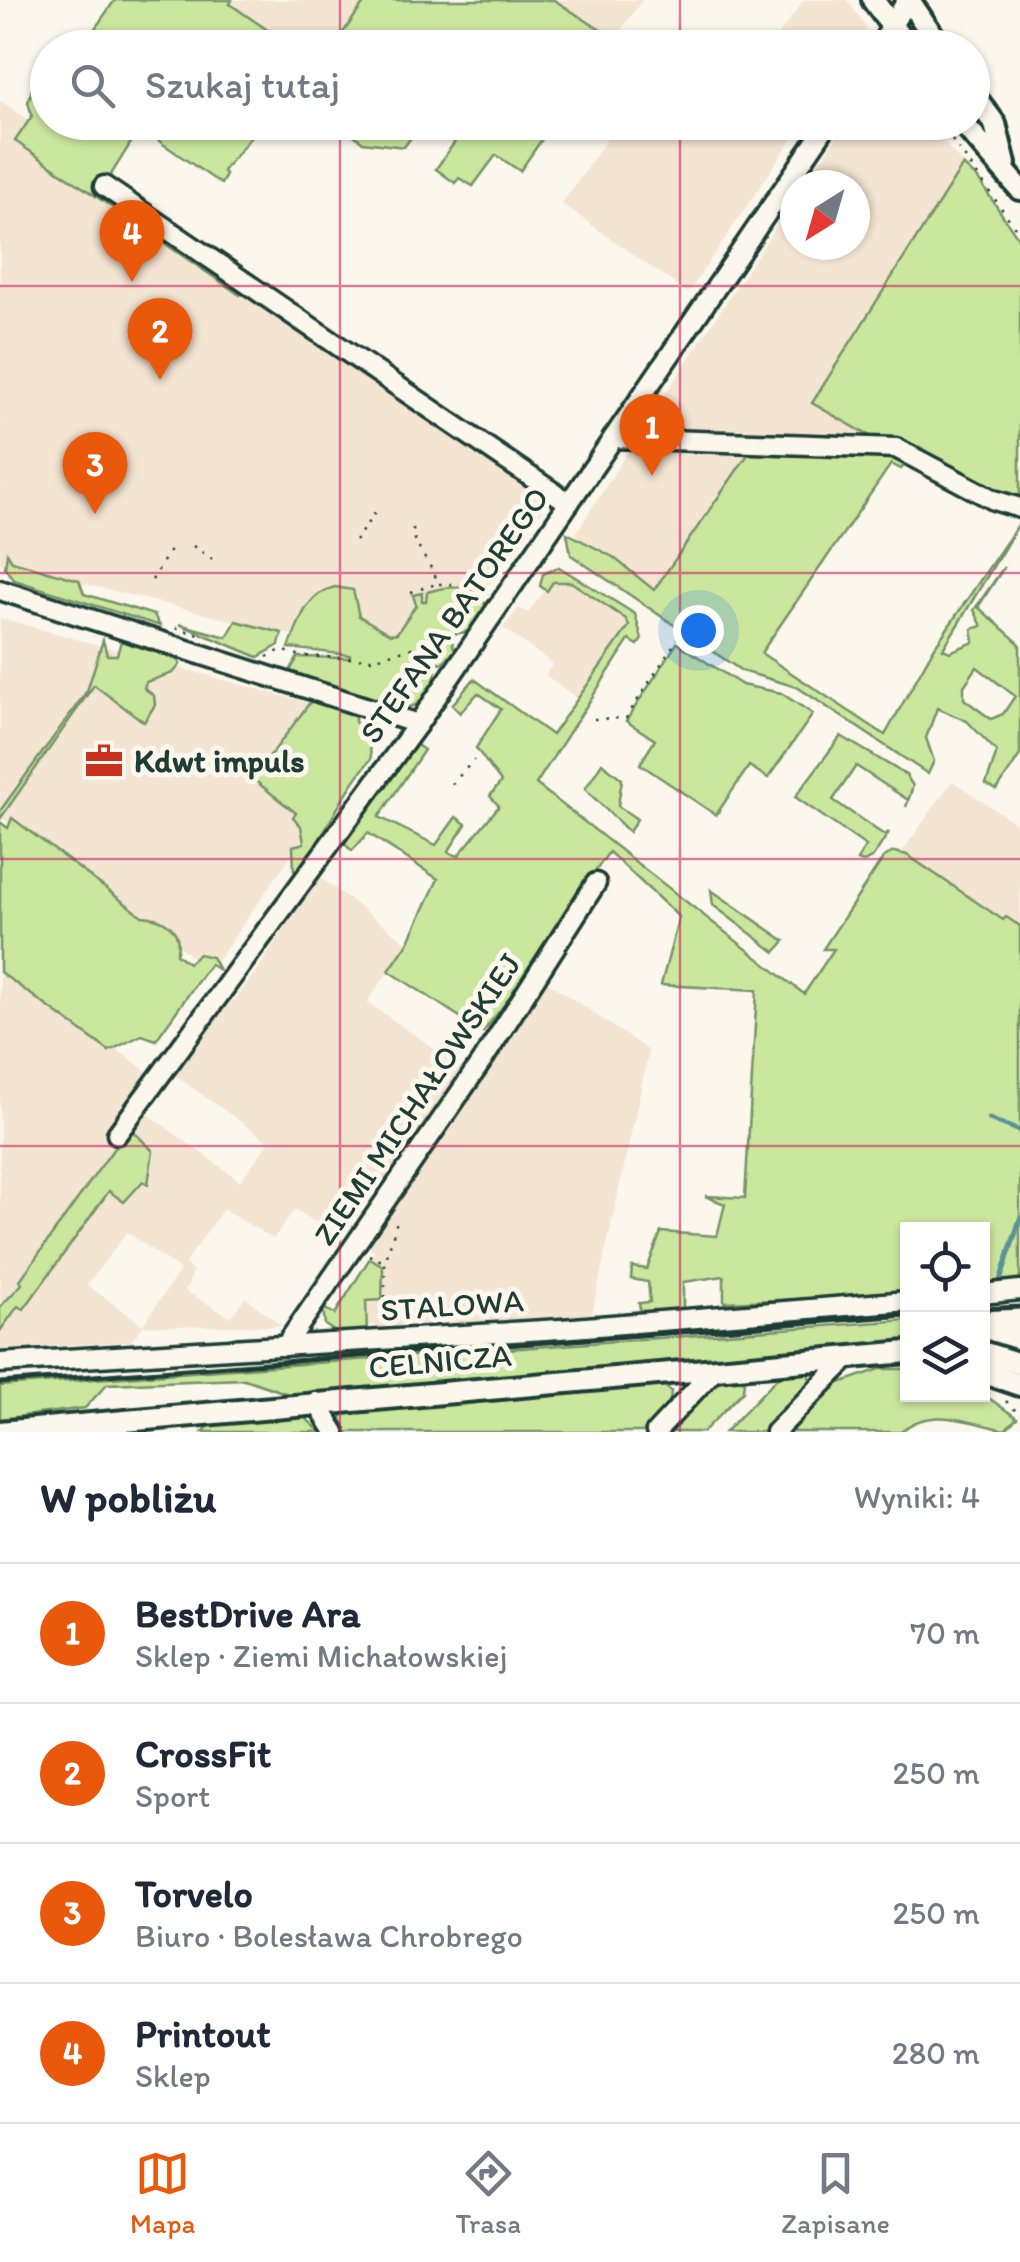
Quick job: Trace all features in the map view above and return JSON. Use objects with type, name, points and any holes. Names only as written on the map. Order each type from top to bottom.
[{"type":"street","points":[[873,0],[895,30]]},
{"type":"street","points":[[890,30],[908,0],[929,30]]},
{"type":"street","points":[[990,118],[1007,171]]},
{"type":"street","name":"STEFANA BATOREGO","points":[[117,1134],[418,724],[816,140]]},
{"type":"street","points":[[968,140],[1007,171],[1020,189]]},
{"type":"street","points":[[104,186],[568,503]]},
{"type":"street","points":[[613,438],[896,448],[994,500],[1020,508]]},
{"type":"street","points":[[0,590],[418,724]]},
{"type":"street","name":"ZIEMI MICHAŁOWSKIEJ","points":[[285,1346],[484,1058],[596,883]]},
{"type":"street","points":[[990,1293],[1020,1290]]},
{"type":"street","name":"STALOWA","points":[[0,1364],[900,1302]]},
{"type":"street","name":"CELNICZA","points":[[0,1432],[900,1354]]},
{"type":"street","points":[[990,1355],[1020,1364]]},
{"type":"street","points":[[775,1432],[848,1358]]},
{"type":"street","points":[[656,1432],[716,1369]]},
{"type":"street","points":[[990,1375],[1020,1384]]},
{"type":"street","points":[[316,1402],[335,1432]]},
{"type":"path","points":[[962,140],[1020,234]]},
{"type":"path","points":[[355,540],[378,507]]},
{"type":"path","points":[[413,528],[413,539],[432,566],[438,584]]},
{"type":"path","points":[[193,546],[212,559]]},
{"type":"path","points":[[152,580],[172,547]]},
{"type":"path","points":[[411,592],[438,584],[462,584],[500,603]]},
{"type":"path","points":[[260,661],[281,650],[301,656],[372,658],[483,628]]},
{"type":"path","points":[[168,630],[186,629],[214,643]]},
{"type":"path","points":[[594,719],[626,718],[680,635]]},
{"type":"path","points":[[452,784],[474,760]]},
{"type":"path","points":[[385,1308],[385,1263],[397,1221]]},
{"type":"path","points":[[1001,1396],[1020,1415]]},
{"type":"shaded area","points":[[366,0],[345,30],[268,30],[230,3]]},
{"type":"shaded area","points":[[554,0],[642,0],[621,30],[601,30]]},
{"type":"shaded area","points":[[804,0],[847,0],[867,28],[866,30],[782,30]]},
{"type":"shaded area","points":[[0,101],[29,120],[16,142],[548,503],[455,631],[379,650],[282,633],[0,563]]},
{"type":"shaded area","points":[[606,140],[792,140],[688,293],[562,204]]},
{"type":"shaded area","points":[[834,140],[942,140],[963,165],[854,334],[882,443],[654,437],[647,422],[780,221],[780,260],[870,260],[870,170],[814,170]]},
{"type":"shaded area","points":[[751,450],[653,593],[575,535],[628,451]]},
{"type":"shaded area","points":[[553,580],[573,580],[625,614],[630,624],[578,699],[545,675],[553,664],[503,628],[519,608],[528,613]]},
{"type":"shaded area","points":[[0,618],[308,703],[254,777],[315,821],[211,970],[0,817]]},
{"type":"shaded area","points":[[952,781],[1020,826],[1020,935],[900,855]]},
{"type":"shaded area","points":[[318,876],[408,943],[367,1002],[478,1079],[546,981],[649,1051],[592,1314],[381,1327],[344,1322],[335,1315],[374,1252],[365,1244],[383,1175],[340,1238],[295,1209],[273,1239],[223,1209],[185,1263],[193,1272],[185,1291],[231,1317],[245,1297],[282,1326],[143,1326],[131,1341],[0,1350],[0,964],[153,1076],[142,1110],[240,1181],[269,1142],[170,1072],[224,1001],[234,1001]],"holes":[[[127,1232],[180,1270],[143,1325],[87,1285]]]},
{"type":"green space","points":[[115,0],[232,0],[230,4],[267,30],[94,30]]},
{"type":"green space","points":[[366,0],[554,0],[601,30],[345,30]]},
{"type":"green space","points":[[30,119],[30,140],[133,140],[102,189],[242,290],[240,295],[15,141]]},
{"type":"green space","points":[[157,140],[248,140],[223,171],[226,175],[221,184]]},
{"type":"green space","points":[[360,140],[409,140],[404,147]]},
{"type":"green space","points":[[456,140],[541,140],[520,171],[496,155],[473,186],[459,178],[455,183],[436,169]]},
{"type":"green space","points":[[963,165],[978,179],[1020,241],[1020,503],[901,444],[882,443],[812,403]]},
{"type":"green space","points":[[751,450],[899,453],[910,460],[901,469],[891,464],[761,653],[885,735],[934,648],[1020,522],[943,649],[950,652],[974,642],[972,629],[982,626],[974,610],[1004,567],[978,607],[1020,644],[1020,755],[997,790],[986,784],[997,752],[967,721],[937,708],[926,738],[934,761],[928,774],[797,687],[742,671],[571,555],[567,533],[613,557],[654,590]],"holes":[[[977,667],[1015,696],[1003,714],[991,719],[964,699],[964,686]]]},
{"type":"green space","points":[[7,553],[12,561],[79,580],[84,594],[154,615],[160,626],[14,580],[5,568]]},
{"type":"green space","points":[[559,567],[635,614],[642,639],[638,645],[629,640],[536,784],[804,994],[834,949],[823,949],[884,857],[894,852],[907,855],[1003,920],[1006,917],[1020,926],[1020,1285],[990,1289],[990,1222],[900,1222],[900,1295],[724,1302],[724,1276],[683,1282],[683,1311],[642,1320],[639,1303],[650,1302],[648,1282],[631,1279],[632,1267],[647,1269],[661,1232],[717,1236],[725,1204],[705,1196],[745,1198],[757,990],[661,985],[679,917],[609,852],[564,915],[556,938],[483,1032],[389,971],[408,943],[438,879],[368,833],[352,851],[344,843],[414,743],[424,750],[379,817],[436,845],[456,817],[466,824],[448,852],[458,856],[499,806],[490,796],[501,782],[476,748],[501,709],[478,693],[460,713],[452,705],[474,679],[552,735],[629,626],[626,619],[571,582],[553,582],[547,591],[540,586],[543,574]]},
{"type":"green space","points":[[335,587],[353,590],[359,616],[390,634],[397,633],[416,605],[413,595],[422,593],[422,601],[426,601],[427,592],[460,588],[474,593],[486,605],[476,630],[450,635],[455,651],[442,663],[435,662],[435,680],[429,694],[418,704],[401,709],[290,671],[298,657],[350,658],[289,648],[310,603]]},
{"type":"green space","points":[[236,621],[282,633],[279,645],[258,657],[179,624],[227,637]]},
{"type":"green space","points":[[103,640],[107,655],[117,655],[121,641],[179,660],[180,665],[173,673],[146,682],[144,688],[154,696],[155,705],[144,722],[94,685],[0,819],[0,811],[87,691]]},
{"type":"green space","points":[[677,643],[742,685],[781,693],[813,714],[768,778],[749,766],[716,815],[640,764],[655,740],[626,721]]},
{"type":"green space","points":[[314,697],[355,712],[355,722],[369,735],[371,759],[299,872],[294,871],[293,846],[304,843],[301,826],[293,817],[296,813],[253,779]]},
{"type":"green space","points":[[841,736],[906,775],[913,786],[906,807],[908,800],[856,766],[833,800],[884,835],[889,832],[873,857],[864,862],[857,860],[866,846],[795,797]]},
{"type":"green space","points":[[602,763],[622,779],[618,806],[637,819],[629,832],[585,789]]},
{"type":"green space","points":[[12,818],[142,916],[170,926],[177,938],[176,954],[188,963],[199,954],[212,957],[219,970],[210,964],[156,1040],[142,1035],[109,1051],[0,972],[0,822],[8,828]]},
{"type":"green space","points":[[711,890],[785,941],[775,952],[713,905]]},
{"type":"green space","points":[[129,1127],[153,1151],[148,1184],[143,1181],[124,1202],[109,1191],[24,1309],[18,1306],[0,1331],[0,1307],[22,1284],[20,1280]]},
{"type":"green space","points":[[370,1258],[383,1266],[382,1300],[366,1301],[367,1335],[341,1336],[325,1325],[323,1308],[335,1314]]},
{"type":"green space","points":[[900,1306],[900,1315],[314,1357],[313,1349]]},
{"type":"green space","points":[[900,1321],[900,1344],[291,1395],[245,1379],[107,1384],[85,1408],[0,1419],[0,1386]]},
{"type":"green space","points":[[796,1369],[808,1373],[811,1383],[763,1432],[725,1432],[776,1379]]},
{"type":"green space","points":[[880,1369],[900,1369],[900,1402],[990,1402],[990,1399],[1017,1418],[1005,1430],[937,1418],[912,1424],[901,1432],[786,1432],[834,1385]]},
{"type":"green space","points":[[732,1376],[744,1381],[743,1391],[703,1432],[669,1432],[717,1382]]},
{"type":"green space","points":[[661,1383],[671,1391],[670,1403],[643,1432],[342,1432],[337,1425],[345,1411]]},
{"type":"green space","points":[[301,1414],[321,1432],[203,1432],[213,1422]]},
{"type":"waterway","points":[[989,1119],[1020,1131]]},
{"type":"waterway","points":[[1000,1281],[1020,1219]]},
{"type":"railway","points":[[990,1309],[1020,1307]]},
{"type":"railway","points":[[0,1383],[900,1316]]},
{"type":"place","name":"Printout","points":[[132,282]]},
{"type":"place","name":"CrossFit","points":[[160,380]]},
{"type":"place","name":"BestDrive Ara","points":[[652,476]]},
{"type":"place","name":"Torvelo","points":[[95,514]]},
{"type":"place","name":"Kdwt impuls","points":[[104,761]]}]
